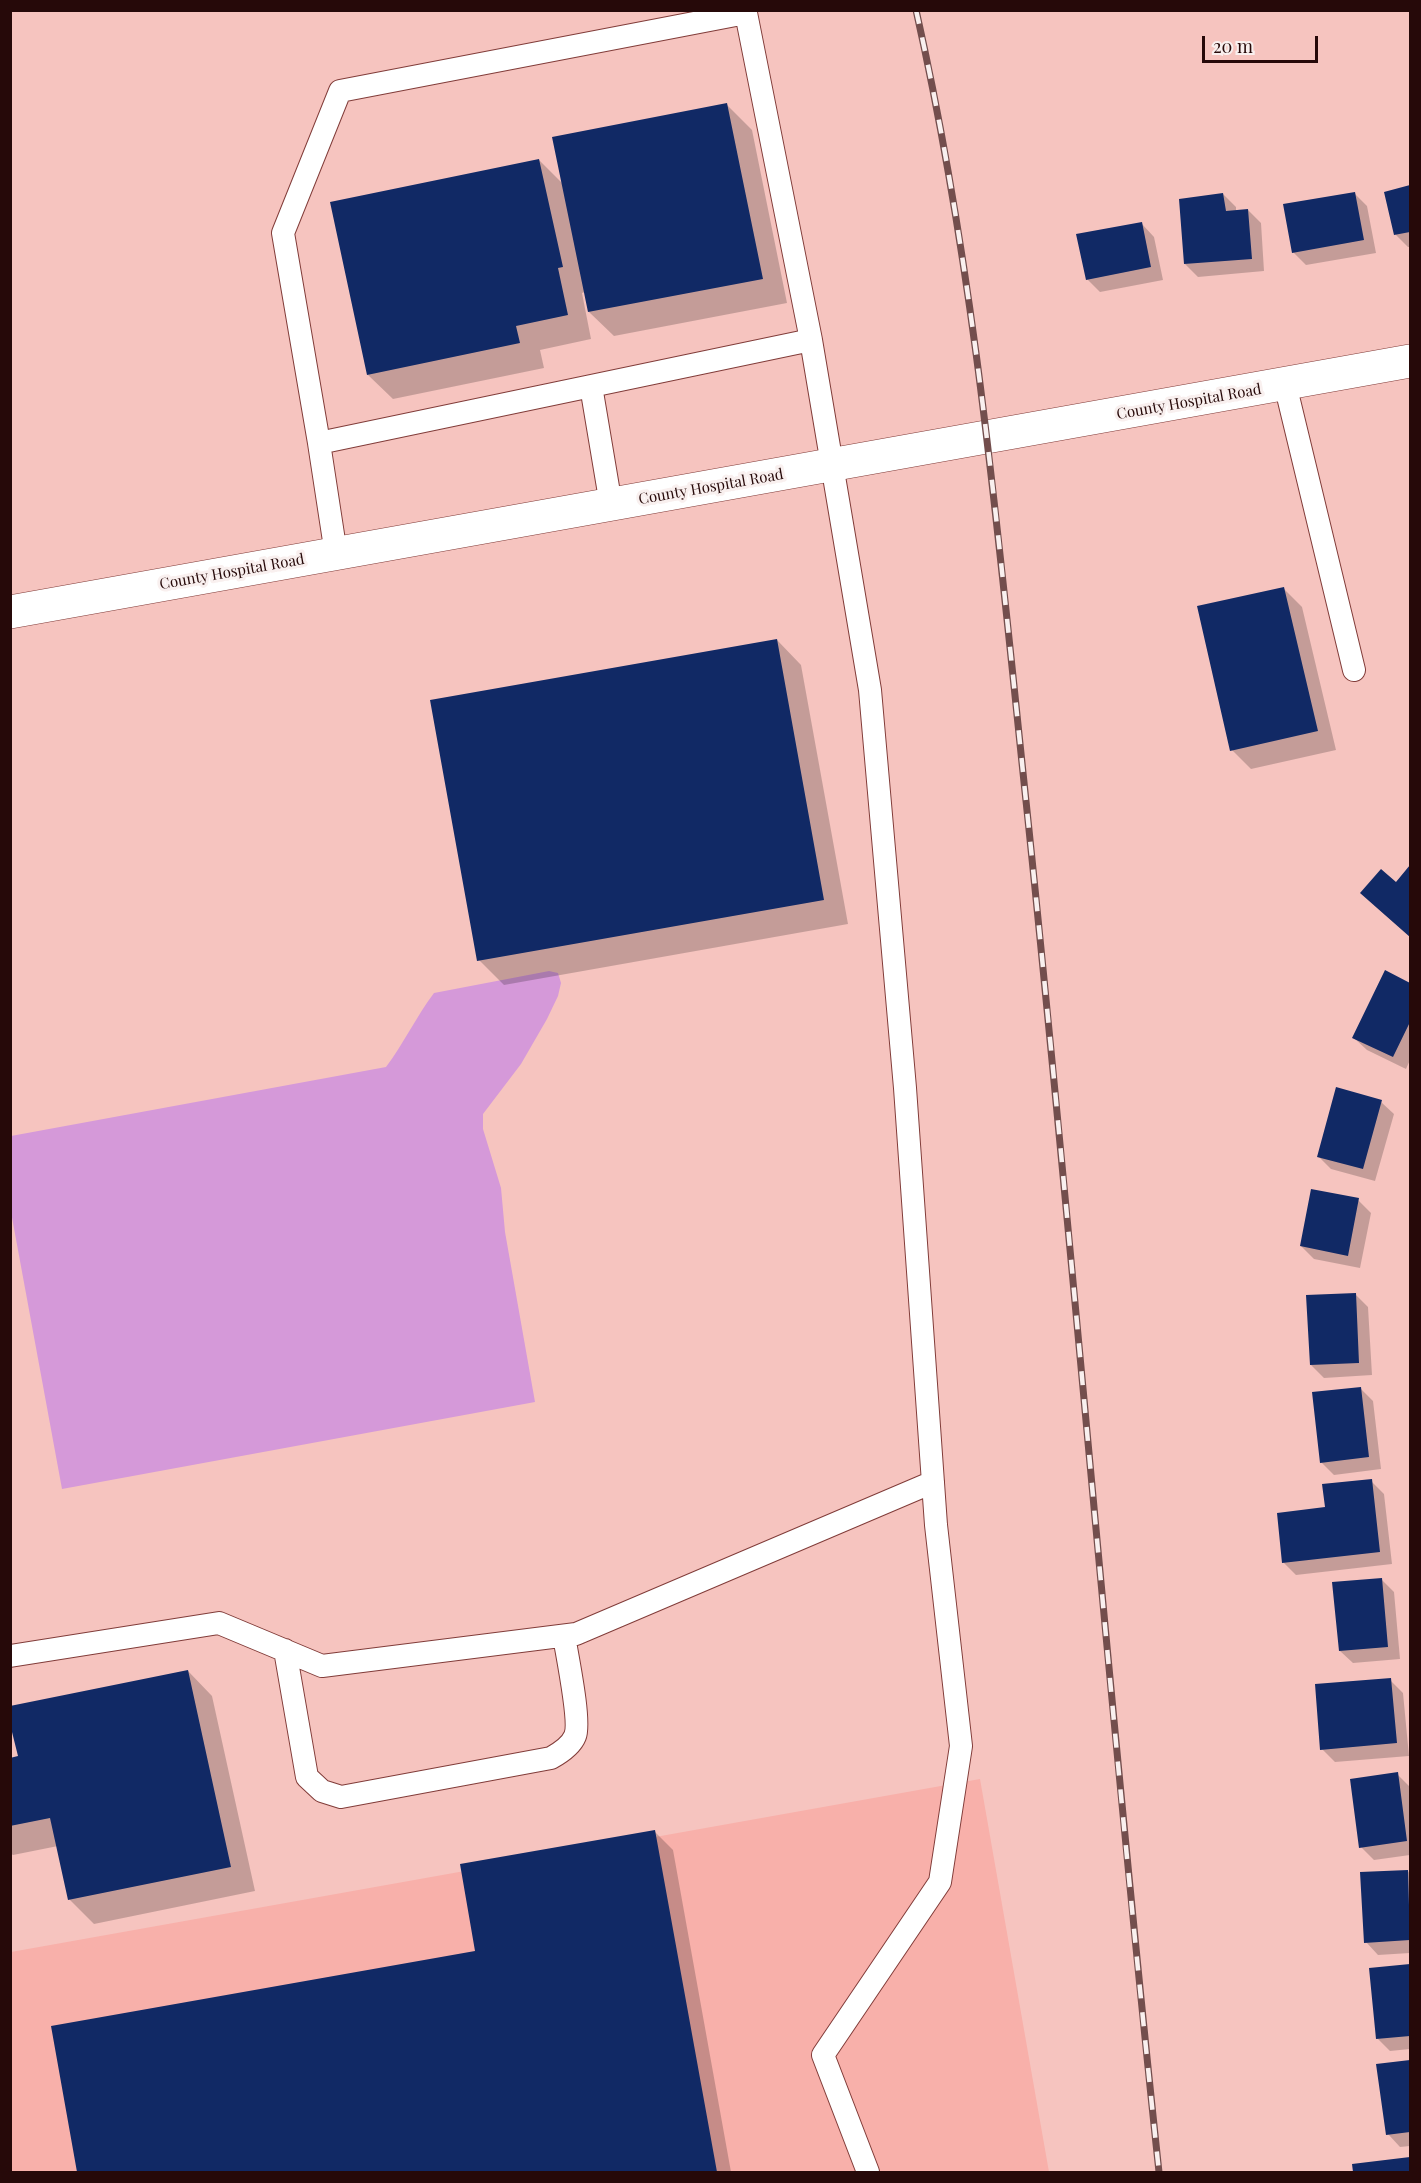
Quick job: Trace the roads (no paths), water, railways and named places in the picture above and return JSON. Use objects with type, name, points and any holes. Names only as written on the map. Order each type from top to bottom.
[{"type":"main road","name":"County Hospital Road","points":[[10,612],[1410,361]]},
{"type":"lane","points":[[336,554],[283,233],[340,91],[746,13],[811,340],[870,690],[905,1088],[933,1482],[961,1746],[940,1882],[823,2055],[867,2172]]},
{"type":"lane","points":[[319,444],[811,340]]},
{"type":"lane","points":[[1285,384],[1354,670]]},
{"type":"lane","points":[[591,386],[611,505]]},
{"type":"lane","points":[[10,1656],[219,1623],[322,1666],[564,1636],[587,1630],[933,1482]]},
{"type":"lane","points":[[285,1650],[307,1777],[322,1791],[341,1797],[551,1758],[566,1749],[576,1735],[576,1719],[564,1636]]},
{"type":"railway","points":[[916,10],[937,108],[954,206],[983,404],[1043,972],[1124,1830],[1159,2172]]}]
